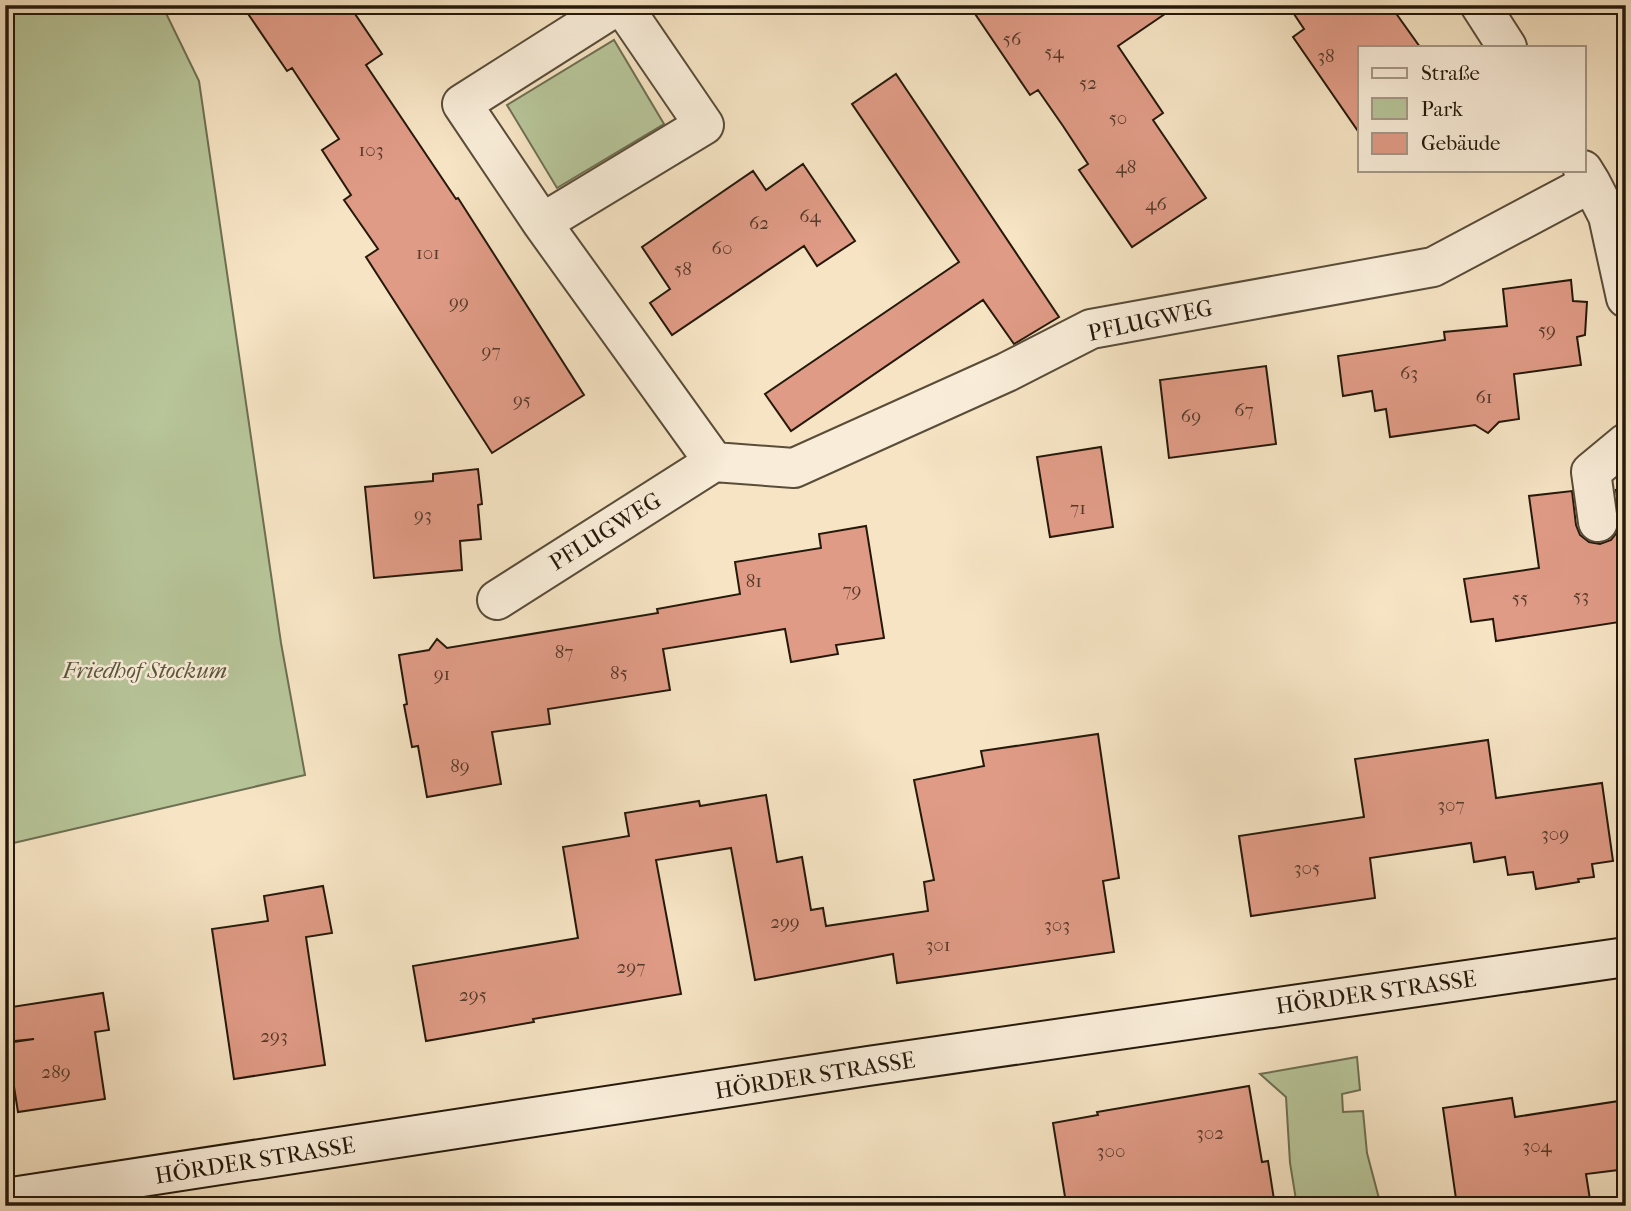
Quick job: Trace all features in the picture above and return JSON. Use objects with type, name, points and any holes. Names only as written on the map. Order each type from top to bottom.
[{"type":"street","points":[[542,223],[704,125],[620,5],[462,104],[542,223],[714,462]]},
{"type":"street","points":[[1480,5],[1506,46]]},
{"type":"street","points":[[1587,176],[1626,202]]},
{"type":"street","points":[[1587,176],[1608,216],[1626,298]]},
{"type":"street","name":"PFLUGWEG","points":[[497,600],[714,462],[794,468],[1007,372],[1091,328],[1433,267],[1587,176]]},
{"type":"street","points":[[1598,522],[1591,472],[1626,443]]},
{"type":"street","name":"HÖRDER STRASSE","points":[[5,1198],[1221,1014],[1626,957]]},
{"type":"green space","name":"Friedhof Stockum","points":[[5,5],[162,5],[199,81],[281,643],[305,775],[5,845]]},
{"type":"green space","points":[[614,40],[664,124],[557,188],[507,105]]},
{"type":"green space","points":[[1357,1057],[1360,1090],[1342,1094],[1343,1112],[1363,1111],[1367,1153],[1381,1206],[1297,1206],[1290,1163],[1286,1097],[1260,1074]]},
{"type":"building","points":[[242,5],[349,5],[382,54],[366,65],[456,199],[458,198],[584,395],[492,453],[366,257],[378,249],[344,200],[351,195],[322,150],[339,139],[292,68],[287,71]]},
{"type":"building","points":[[969,5],[1178,5],[1118,46],[1163,113],[1153,120],[1206,198],[1132,247],[1079,170],[1088,164],[1063,126],[1038,90],[1030,95]]},
{"type":"building","points":[[1288,5],[1390,5],[1419,46],[1358,46],[1358,131],[1293,37],[1304,29]]},
{"type":"building","points":[[896,74],[1059,317],[1014,344],[983,300],[791,431],[765,394],[959,262],[852,104]]},
{"type":"building","points":[[803,164],[855,241],[817,266],[804,246],[672,335],[650,303],[670,289],[642,247],[753,171],[766,190]]},
{"type":"building","points":[[1571,280],[1573,301],[1587,302],[1585,335],[1577,337],[1581,365],[1514,374],[1519,419],[1499,422],[1488,433],[1475,425],[1390,437],[1386,409],[1375,411],[1372,391],[1343,396],[1338,356],[1445,340],[1444,332],[1507,326],[1503,289]]},
{"type":"building","points":[[1266,366],[1276,444],[1169,458],[1160,380]]},
{"type":"building","points":[[1101,447],[1113,527],[1050,537],[1037,457]]},
{"type":"building","points":[[478,469],[482,504],[478,505],[481,539],[460,541],[462,570],[374,578],[365,487],[433,481],[433,474]]},
{"type":"building","points":[[1626,489],[1626,621],[1496,641],[1493,619],[1471,622],[1464,579],[1539,568],[1529,496],[1572,491],[1576,525],[1580,535],[1589,542],[1600,544],[1611,540],[1618,531],[1620,519],[1616,490]]},
{"type":"building","points":[[866,526],[884,638],[836,645],[838,654],[791,662],[785,629],[663,649],[670,690],[548,709],[550,724],[492,732],[501,784],[427,797],[418,746],[412,747],[399,655],[429,650],[437,639],[447,648],[658,613],[657,609],[740,594],[735,562],[821,548],[819,534]]},
{"type":"building","points":[[1098,734],[1119,878],[1103,881],[1114,952],[897,983],[893,954],[755,980],[731,848],[656,860],[681,994],[533,1019],[534,1022],[426,1041],[413,966],[578,938],[563,847],[629,836],[625,813],[699,801],[700,806],[766,795],[777,862],[802,857],[811,910],[823,908],[826,926],[928,911],[924,882],[934,880],[914,780],[984,766],[981,751]]},
{"type":"building","points":[[1488,740],[1496,798],[1602,783],[1613,861],[1592,864],[1594,877],[1536,889],[1533,872],[1508,875],[1505,857],[1474,862],[1471,843],[1370,858],[1375,898],[1251,916],[1239,836],[1364,817],[1355,759]]},
{"type":"building","points":[[323,886],[332,933],[306,937],[325,1065],[234,1079],[212,929],[268,921],[264,896]]},
{"type":"building","points":[[103,993],[109,1030],[95,1032],[105,1099],[18,1112],[7,1043],[34,1039],[5,1042],[5,1008]]},
{"type":"building","points":[[1249,1086],[1262,1162],[1268,1161],[1275,1206],[1073,1206],[1073,1203],[1066,1203],[1053,1123],[1098,1115],[1097,1112]]},
{"type":"building","points":[[1512,1098],[1515,1117],[1619,1101],[1620,1106],[1626,1105],[1626,1169],[1586,1174],[1591,1206],[1527,1206],[1525,1197],[1457,1206],[1443,1108]]}]
